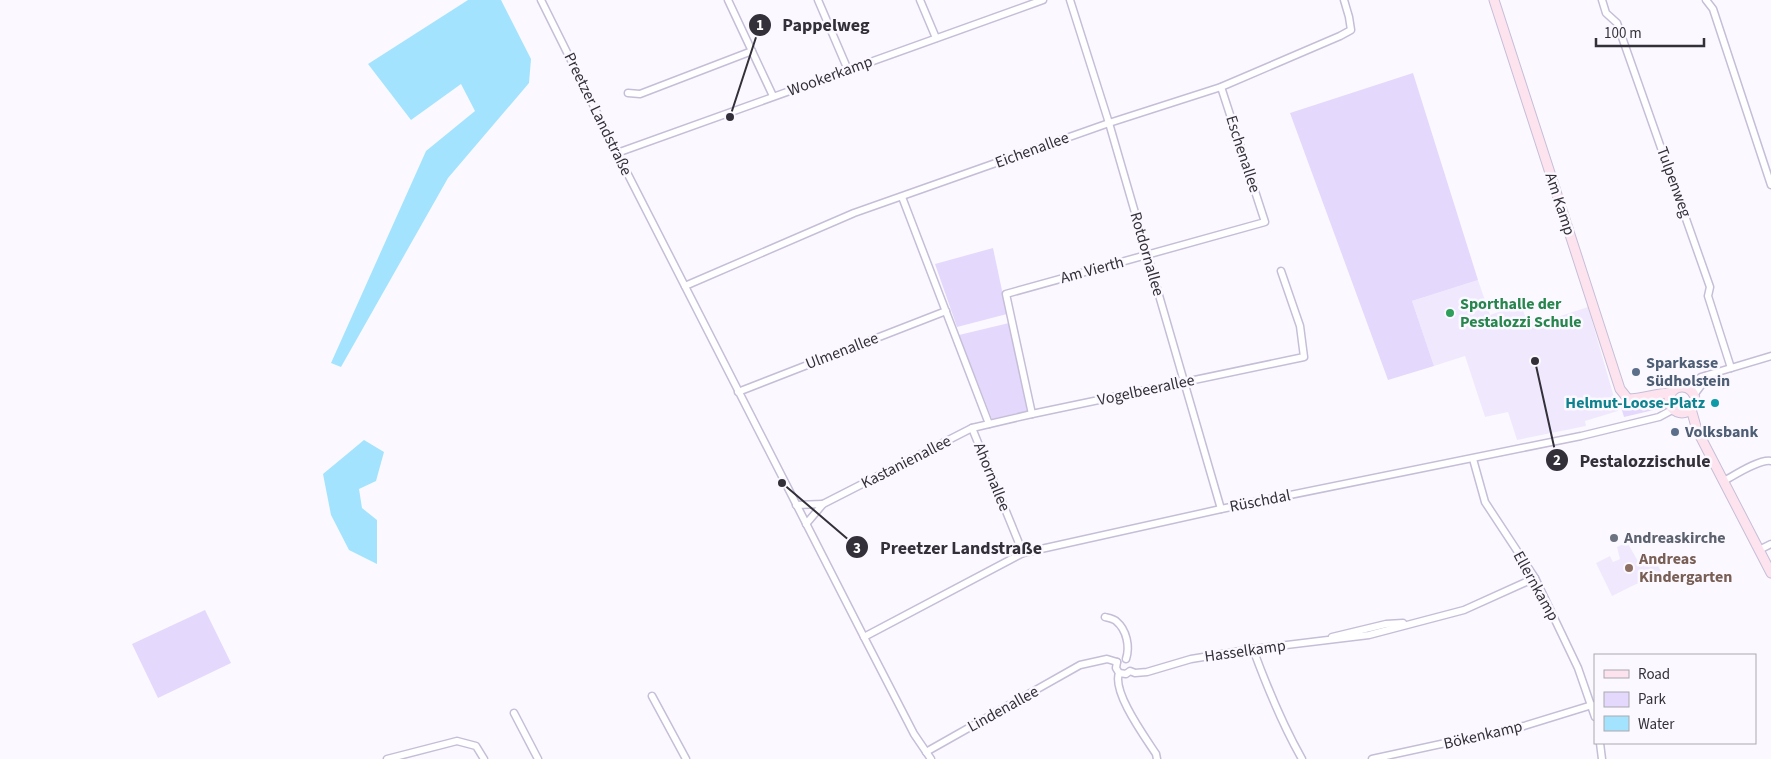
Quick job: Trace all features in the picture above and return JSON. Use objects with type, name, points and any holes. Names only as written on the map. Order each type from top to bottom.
[{"type":"street","name":"Preetzer Landstraße","points":[[541,0],[796,505],[914,734],[931,759]]},
{"type":"street","points":[[728,0],[774,96]]},
{"type":"street","points":[[818,0],[848,70]]},
{"type":"street","points":[[920,0],[936,38]]},
{"type":"street","name":"Wookerkamp","points":[[617,153],[936,38],[1024,3],[1043,0]]},
{"type":"street","name":"Rotdornallee","points":[[1070,0],[1109,123],[1221,509]]},
{"type":"street","name":"Eichenallee","points":[[685,286],[854,213],[1109,123],[1221,86],[1340,36],[1351,30],[1350,17],[1344,0]]},
{"type":"street","name":"Am Kamp","points":[[1494,0],[1617,383],[1623,395],[1628,399],[1650,397],[1671,402]]},
{"type":"street","name":"Tulpenweg","points":[[1602,0],[1606,13],[1616,23],[1692,233],[1710,287],[1708,296],[1731,368]]},
{"type":"street","points":[[1706,0],[1713,9],[1771,186]]},
{"type":"street","points":[[628,93],[640,94],[752,51]]},
{"type":"street","name":"Eschenallee","points":[[1221,86],[1265,222]]},
{"type":"street","points":[[902,197],[990,424]]},
{"type":"street","name":"Am Vierth","points":[[1032,414],[1006,294],[1265,222]]},
{"type":"street","name":"Vogelbeerallee","points":[[990,424],[1304,357],[1300,326],[1281,271]]},
{"type":"street","name":"Ulmenallee","points":[[738,392],[946,311]]},
{"type":"street","points":[[1690,392],[1701,377],[1771,356]]},
{"type":"street","points":[[1682,413],[1691,409],[1695,402],[1690,392],[1678,387],[1671,402],[1697,430]]},
{"type":"street","name":"Rüschdal","points":[[864,637],[1023,553],[1221,509],[1581,436],[1659,417],[1671,402]]},
{"type":"street","points":[[1691,409],[1697,430],[1771,573]]},
{"type":"street","name":"Kastanienallee","points":[[806,524],[823,504],[972,428],[990,424]]},
{"type":"street","name":"Ahornallee","points":[[972,428],[1023,553]]},
{"type":"street","name":"Ellernkamp","points":[[1473,459],[1477,479],[1485,502],[1535,578],[1578,668],[1594,713]]},
{"type":"street","points":[[1724,481],[1767,460],[1771,461]]},
{"type":"street","name":"Kastanienallee","points":[[796,505],[823,504]]},
{"type":"street","points":[[1759,550],[1771,544]]},
{"type":"street","name":"Hasselkamp","points":[[1130,671],[1135,673],[1147,672],[1191,659],[1253,649],[1369,635],[1464,610],[1535,578]]},
{"type":"street","points":[[1105,617],[1115,620],[1121,627],[1129,650],[1126,660]]},
{"type":"street","points":[[1253,649],[1267,689],[1302,759]]},
{"type":"street","name":"Lindenallee","points":[[926,752],[1080,665],[1106,659],[1117,662]]},
{"type":"street","points":[[1119,673],[1126,674],[1130,671],[1131,664],[1121,659],[1117,662],[1118,683],[1133,718],[1156,754],[1157,759]]},
{"type":"street","points":[[652,696],[686,759]]},
{"type":"street","name":"Bökenkamp","points":[[1372,759],[1524,726],[1592,704]]},
{"type":"street","points":[[514,714],[538,759]]},
{"type":"street","points":[[387,759],[457,741],[476,746],[484,759]]},
{"type":"street","points":[[1600,744],[1602,759]]},
{"type":"shaded area","points":[[1478,280],[1490,315],[1521,304],[1527,322],[1542,315],[1545,321],[1588,307],[1618,411],[1585,421],[1586,426],[1517,440],[1508,412],[1485,417],[1465,356],[1434,366],[1412,301]]},
{"type":"shaded area","name":"Andreas Kindergarten","points":[[1627,542],[1639,563],[1654,557],[1661,572],[1612,596],[1596,563],[1610,556],[1613,562],[1620,559],[1617,547]]},
{"type":"green space","points":[[1413,73],[1478,280],[1412,301],[1434,366],[1388,380],[1290,113]]},
{"type":"green space","points":[[993,248],[1007,314],[957,327],[935,264]]},
{"type":"green space","points":[[1009,323],[1027,411],[992,419],[959,335]]},
{"type":"green space","points":[[1657,403],[1658,409],[1624,417],[1620,404],[1627,407]]},
{"type":"green space","points":[[205,610],[231,663],[158,698],[132,644]]},
{"type":"water","points":[[468,0],[501,0],[531,59],[529,83],[448,178],[341,367],[331,363],[426,151],[475,111],[461,84],[411,120],[368,64]]},
{"type":"water","points":[[364,440],[384,452],[376,481],[359,489],[362,508],[377,520],[377,564],[349,550],[331,515],[323,474]]},
{"type":"place","name":"Pappelweg","points":[[730,117]]},
{"type":"place","name":"Sporthalle der Pestalozzi Schule","points":[[1450,313]]},
{"type":"place","name":"Pestalozzischule","points":[[1535,361]]},
{"type":"place","name":"Sparkasse Südholstein","points":[[1636,372]]},
{"type":"place","name":"Helmut-Loose-Platz","points":[[1715,403]]},
{"type":"place","name":"Volksbank","points":[[1675,432]]},
{"type":"place","name":"Preetzer Landstraße","points":[[782,483]]},
{"type":"place","name":"Andreaskirche","points":[[1614,538]]},
{"type":"place","name":"Andreas Kindergarten","points":[[1629,568]]}]
